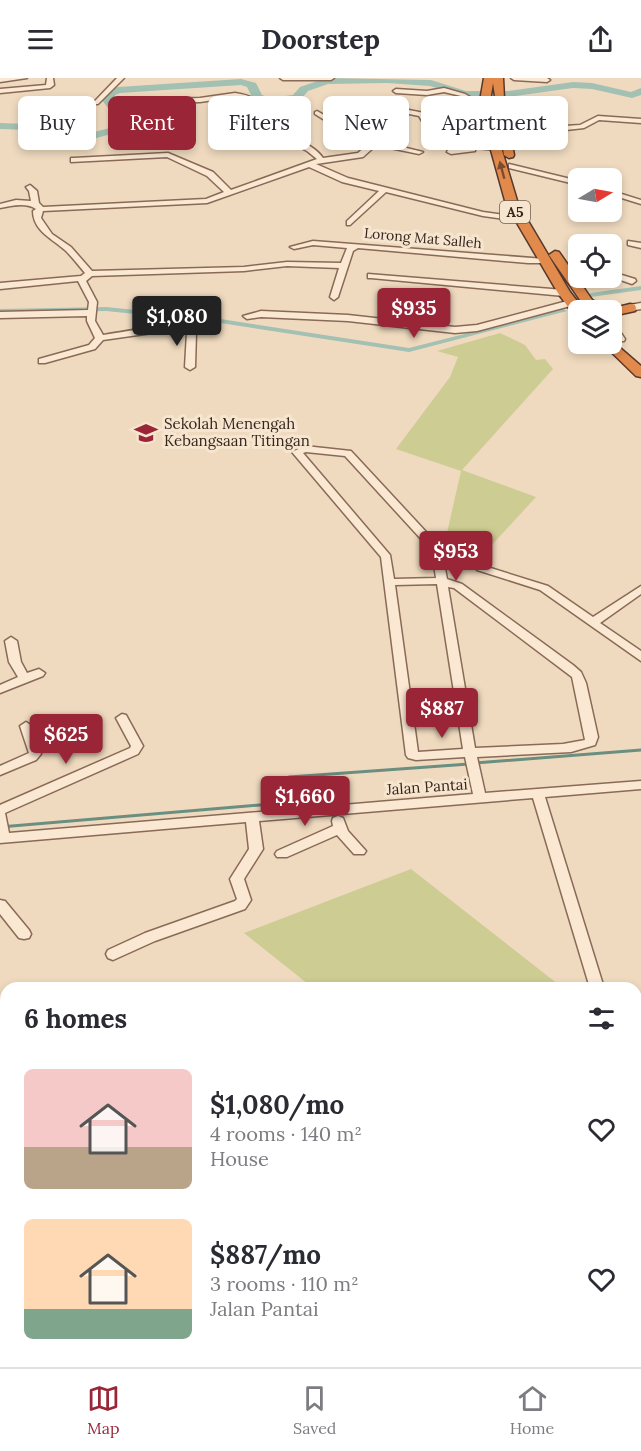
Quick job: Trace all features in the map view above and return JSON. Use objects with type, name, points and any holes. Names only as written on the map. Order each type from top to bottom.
[{"type":"highway","name":"A5","points":[[486,96],[489,78]]},
{"type":"highway","name":"A5","points":[[498,78],[500,96]]},
{"type":"highway","name":"A5","points":[[497,150],[508,193],[518,219],[570,300]]},
{"type":"highway","name":"A5","points":[[508,150],[524,203],[536,224],[568,266]]},
{"type":"highway","points":[[533,241],[541,240],[533,228],[536,224]]},
{"type":"highway","name":"A5","points":[[579,288],[583,298]]},
{"type":"highway","points":[[622,342],[641,358]]},
{"type":"highway","points":[[622,346],[641,373]]},
{"type":"street","points":[[0,80],[24,78]]},
{"type":"street","points":[[0,91],[48,87],[51,85],[50,78]]},
{"type":"street","points":[[96,103],[121,78]]},
{"type":"street","points":[[283,78],[331,78]]},
{"type":"street","points":[[514,78],[548,80]]},
{"type":"street","points":[[396,91],[427,93],[440,90],[471,96]]},
{"type":"street","points":[[409,97],[411,92]]},
{"type":"street","points":[[316,114],[323,118]]},
{"type":"street","points":[[568,129],[590,125],[598,118],[641,121]]},
{"type":"street","points":[[310,150],[316,153],[321,160]]},
{"type":"street","points":[[0,206],[198,202],[217,199],[321,160],[360,155],[366,150]]},
{"type":"street","points":[[409,150],[419,152]]},
{"type":"street","points":[[451,152],[470,150]]},
{"type":"street","points":[[74,160],[168,155],[210,174],[225,190],[231,193]]},
{"type":"street","points":[[311,165],[338,178],[492,215],[518,219]]},
{"type":"street","points":[[512,166],[568,180]]},
{"type":"street","points":[[30,187],[38,206],[37,218],[49,236],[68,249],[87,276]]},
{"type":"street","points":[[350,223],[384,190]]},
{"type":"street","points":[[622,196],[641,202]]},
{"type":"street","points":[[294,247],[313,243],[353,246]]},
{"type":"street","points":[[631,243],[641,246]]},
{"type":"street","name":"Lorong Mat Salleh","points":[[334,297],[349,250],[353,246],[545,261]]},
{"type":"street","points":[[0,286],[87,276],[244,269],[287,264],[344,266]]},
{"type":"street","points":[[87,276],[83,285],[93,302],[91,312],[94,328],[100,338]]},
{"type":"street","points":[[370,276],[568,302]]},
{"type":"street","points":[[622,278],[632,282]]},
{"type":"street","points":[[583,298],[599,309],[635,307]]},
{"type":"street","points":[[247,316],[261,314],[348,318],[455,330],[477,328],[568,303]]},
{"type":"street","points":[[0,315],[91,312]]},
{"type":"street","points":[[42,361],[92,346],[100,338],[159,329],[197,329],[190,368]]},
{"type":"street","points":[[390,582],[441,581],[458,586],[577,675],[592,737],[591,742],[575,747],[471,755],[412,755],[386,557],[297,452],[305,449],[341,452],[354,457],[437,550],[441,581],[471,755],[480,799]]},
{"type":"street","points":[[481,567],[544,588],[641,657]]},
{"type":"street","points":[[594,622],[641,589]]},
{"type":"street","points":[[11,641],[15,662],[25,679]]},
{"type":"street","points":[[0,689],[39,673]]},
{"type":"street","points":[[1,826],[134,751],[138,746],[122,718]]},
{"type":"street","points":[[0,771],[34,754],[35,750],[26,726]]},
{"type":"street","name":"Jalan Pantai","points":[[1,826],[252,816],[641,785]]},
{"type":"street","points":[[538,795],[595,982]]},
{"type":"street","points":[[343,810],[339,816],[340,828],[359,851]]},
{"type":"street","points":[[113,954],[150,937],[240,905],[244,900],[244,894],[237,879],[256,849],[252,816]]},
{"type":"street","points":[[282,854],[340,828]]},
{"type":"street","points":[[0,905],[24,934]]},
{"type":"shaded area","points":[[500,333],[525,345],[536,360],[545,359],[553,369],[462,470],[536,497],[489,548],[447,533],[461,471],[396,449],[450,377],[458,357],[437,351]]},
{"type":"shaded area","points":[[411,869],[555,982],[305,982],[244,933]]},
{"type":"waterway","points":[[0,126],[55,128],[86,138],[114,130],[124,122],[108,100],[110,93],[118,90],[241,82],[252,85],[257,97],[271,101],[297,97],[304,89],[327,81],[387,80],[431,83],[465,94],[508,94],[573,85],[592,86],[632,95],[641,91]]},
{"type":"waterway","points":[[591,295],[641,288]]},
{"type":"waterway","points":[[0,311],[106,309],[214,320],[409,350],[563,311]]},
{"type":"waterway","points":[[475,763],[641,750]]},
{"type":"waterway","points":[[0,827],[272,804],[289,777],[469,764]]},
{"type":"place","name":"Sekolah Menengah Kebangsaan Titingan","points":[[146,433]]}]
